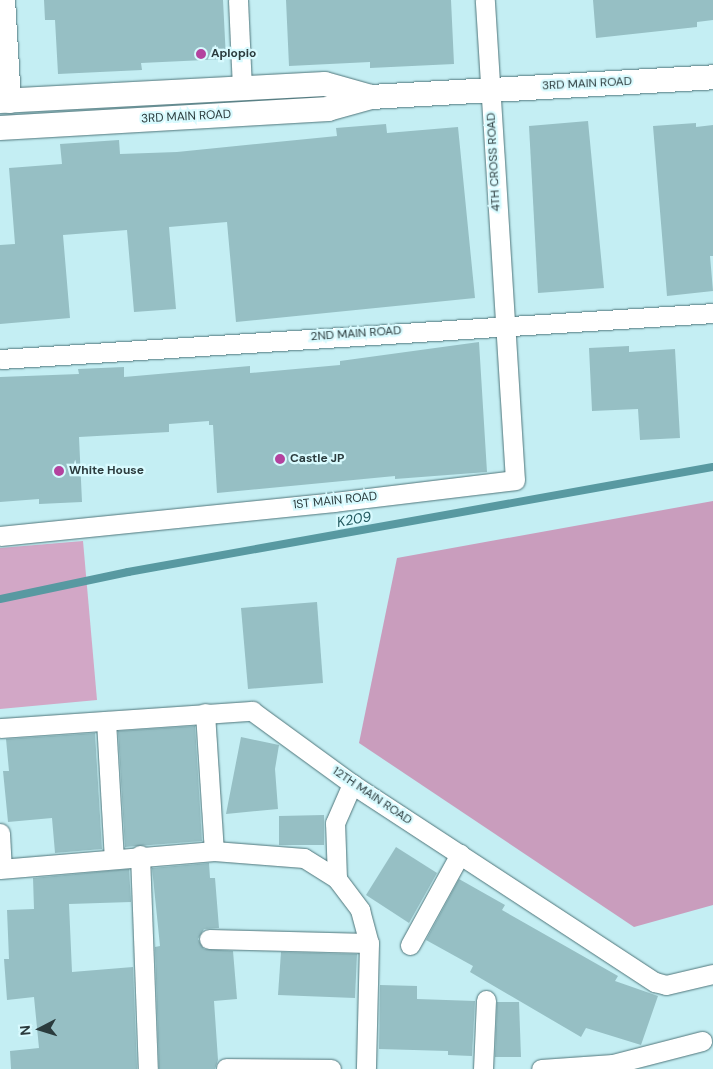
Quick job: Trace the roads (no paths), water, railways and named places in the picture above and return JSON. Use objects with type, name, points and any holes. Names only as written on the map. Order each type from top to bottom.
[{"type":"street","points":[[3,0],[5,101]]},
{"type":"street","points":[[238,0],[242,89]]},
{"type":"street","name":"4TH CROSS ROAD","points":[[485,0],[503,324]]},
{"type":"street","name":"3RD MAIN ROAD","points":[[0,128],[328,109],[371,97],[713,77]]},
{"type":"street","name":"3RD MAIN ROAD","points":[[5,101],[325,84],[371,97]]},
{"type":"street","name":"2ND MAIN ROAD","points":[[0,358],[503,324],[713,313]]},
{"type":"street","name":"1ST MAIN ROAD","points":[[0,536],[334,502],[515,480],[503,324]]},
{"type":"street","name":"12TH MAIN ROAD","points":[[0,728],[252,711],[352,784],[654,982],[666,985],[713,974]]},
{"type":"street","points":[[205,714],[214,851]]},
{"type":"street","points":[[106,721],[114,858]]},
{"type":"street","points":[[337,879],[335,823],[352,784]]},
{"type":"street","points":[[0,833],[1,869],[214,851],[304,858],[337,879],[360,910],[369,943],[366,1069]]},
{"type":"street","points":[[410,945],[460,854]]},
{"type":"street","points":[[140,856],[148,1069]]},
{"type":"street","points":[[209,939],[369,943]]},
{"type":"street","points":[[483,1069],[486,1000]]},
{"type":"street","points":[[542,1069],[613,1064],[702,1041]]},
{"type":"street","points":[[226,1068],[330,1069]]},
{"type":"waterway","name":"K209","points":[[0,599],[128,572],[713,467]]},
{"type":"place","name":"Aplopio","points":[[201,54]]},
{"type":"place","name":"Castle JP","points":[[280,459]]},
{"type":"place","name":"White House","points":[[59,471]]}]
